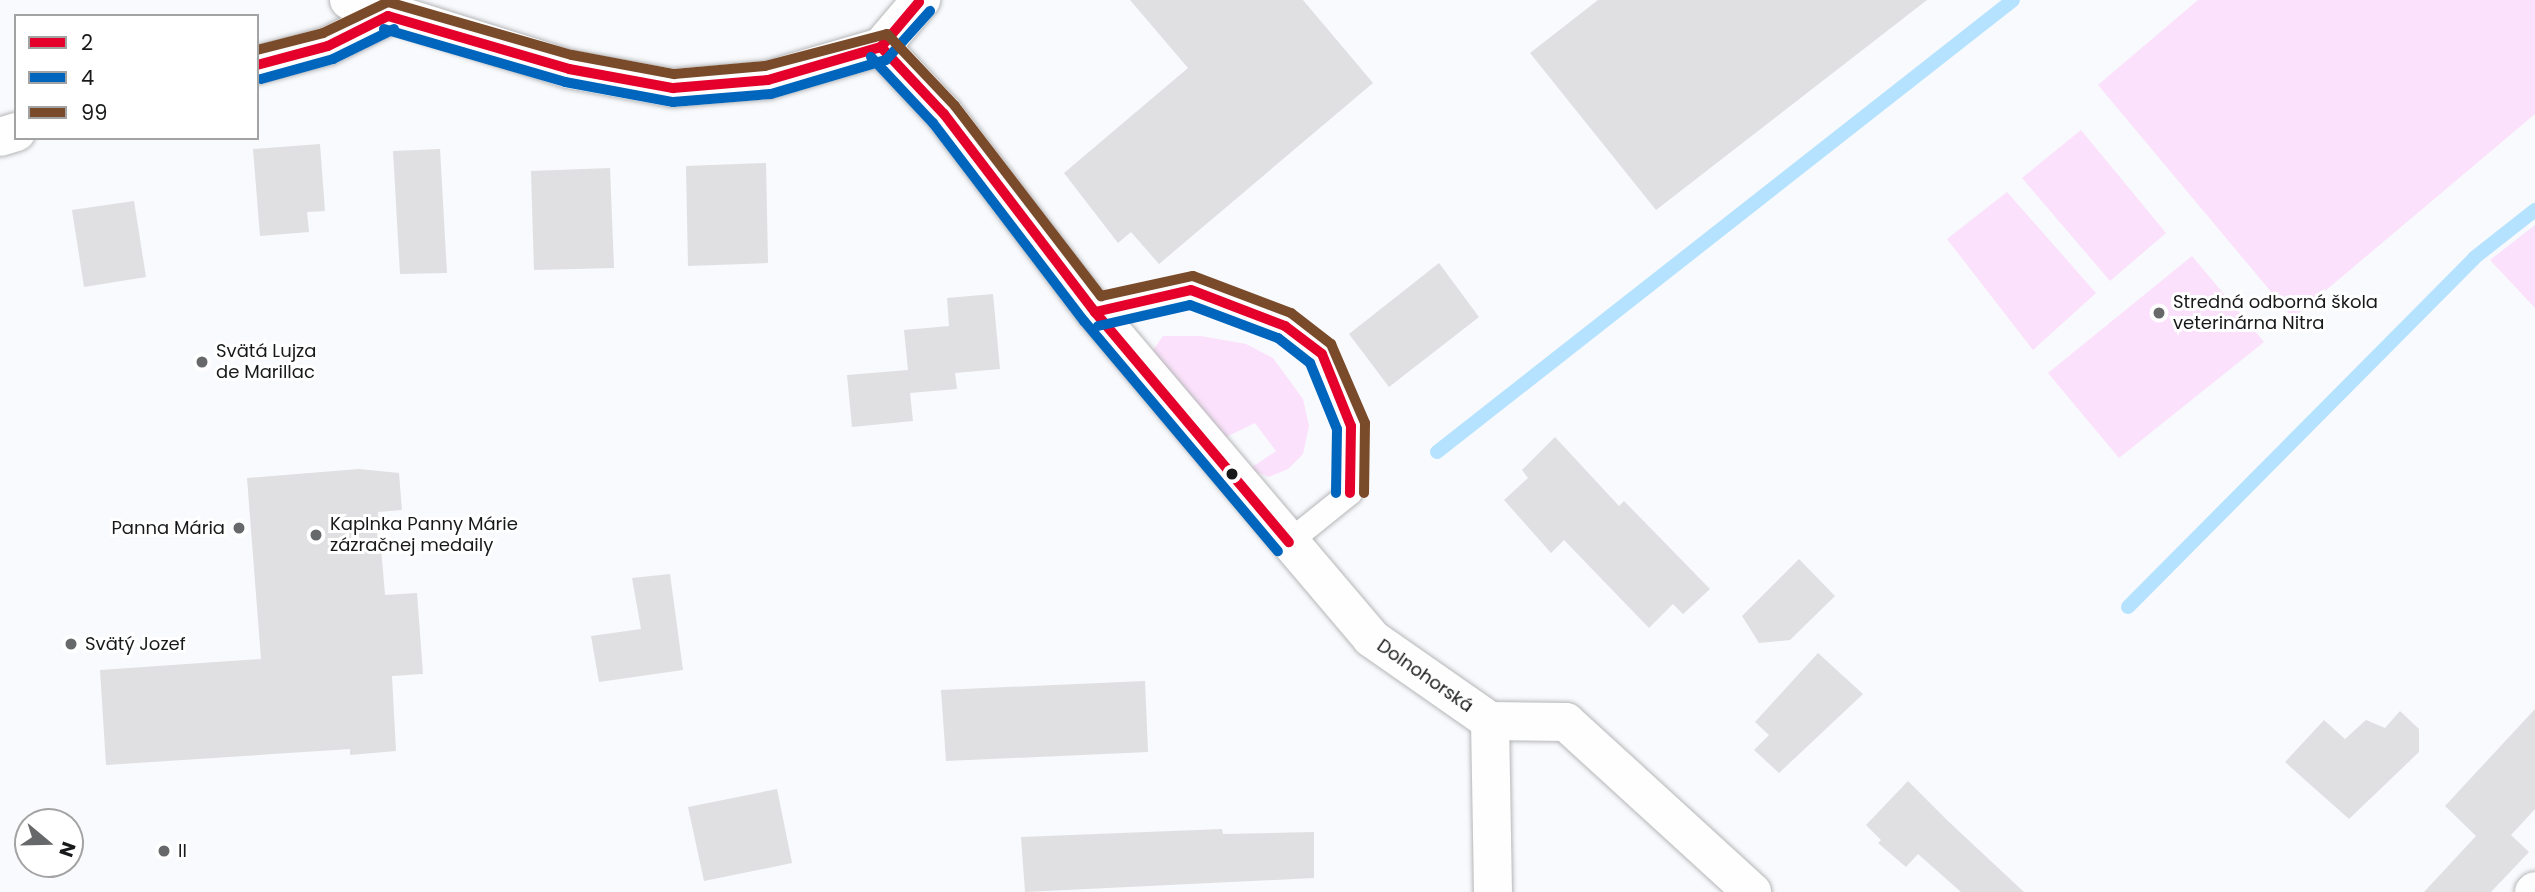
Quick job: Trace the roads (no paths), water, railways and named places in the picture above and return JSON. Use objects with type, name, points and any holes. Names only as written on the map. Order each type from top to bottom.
[{"type":"street","points":[[349,0],[388,16],[569,69],[673,88],[768,80],[881,47],[921,0]]},
{"type":"street","points":[[259,64],[328,46],[388,16]]},
{"type":"street","name":"Dolnohorská","points":[[881,47],[944,114],[1095,312],[1371,638],[1490,721],[1566,722],[1752,892]]},
{"type":"street","name":"Dolnohorská","points":[[1490,721],[1493,892]]},
{"type":"lane","points":[[1095,312],[1191,290],[1286,326],[1322,354],[1351,426],[1350,493],[1289,542]]},
{"type":"waterway","points":[[1437,452],[2013,0]]},
{"type":"waterway","points":[[2128,607],[2474,258],[2535,210]]},
{"type":"place","name":"Stredná odborná škola veterinárna Nitra","points":[[2159,313]]},
{"type":"place","name":"Svätá Lujza de Marillac","points":[[202,362]]},
{"type":"place","name":"Panna Mária","points":[[239,528]]},
{"type":"place","name":"Kaplnka Panny Márie zázračnej medaily","points":[[316,535]]},
{"type":"place","name":"Svätý Jozef","points":[[71,644]]},
{"type":"place","name":"II","points":[[164,851]]}]
